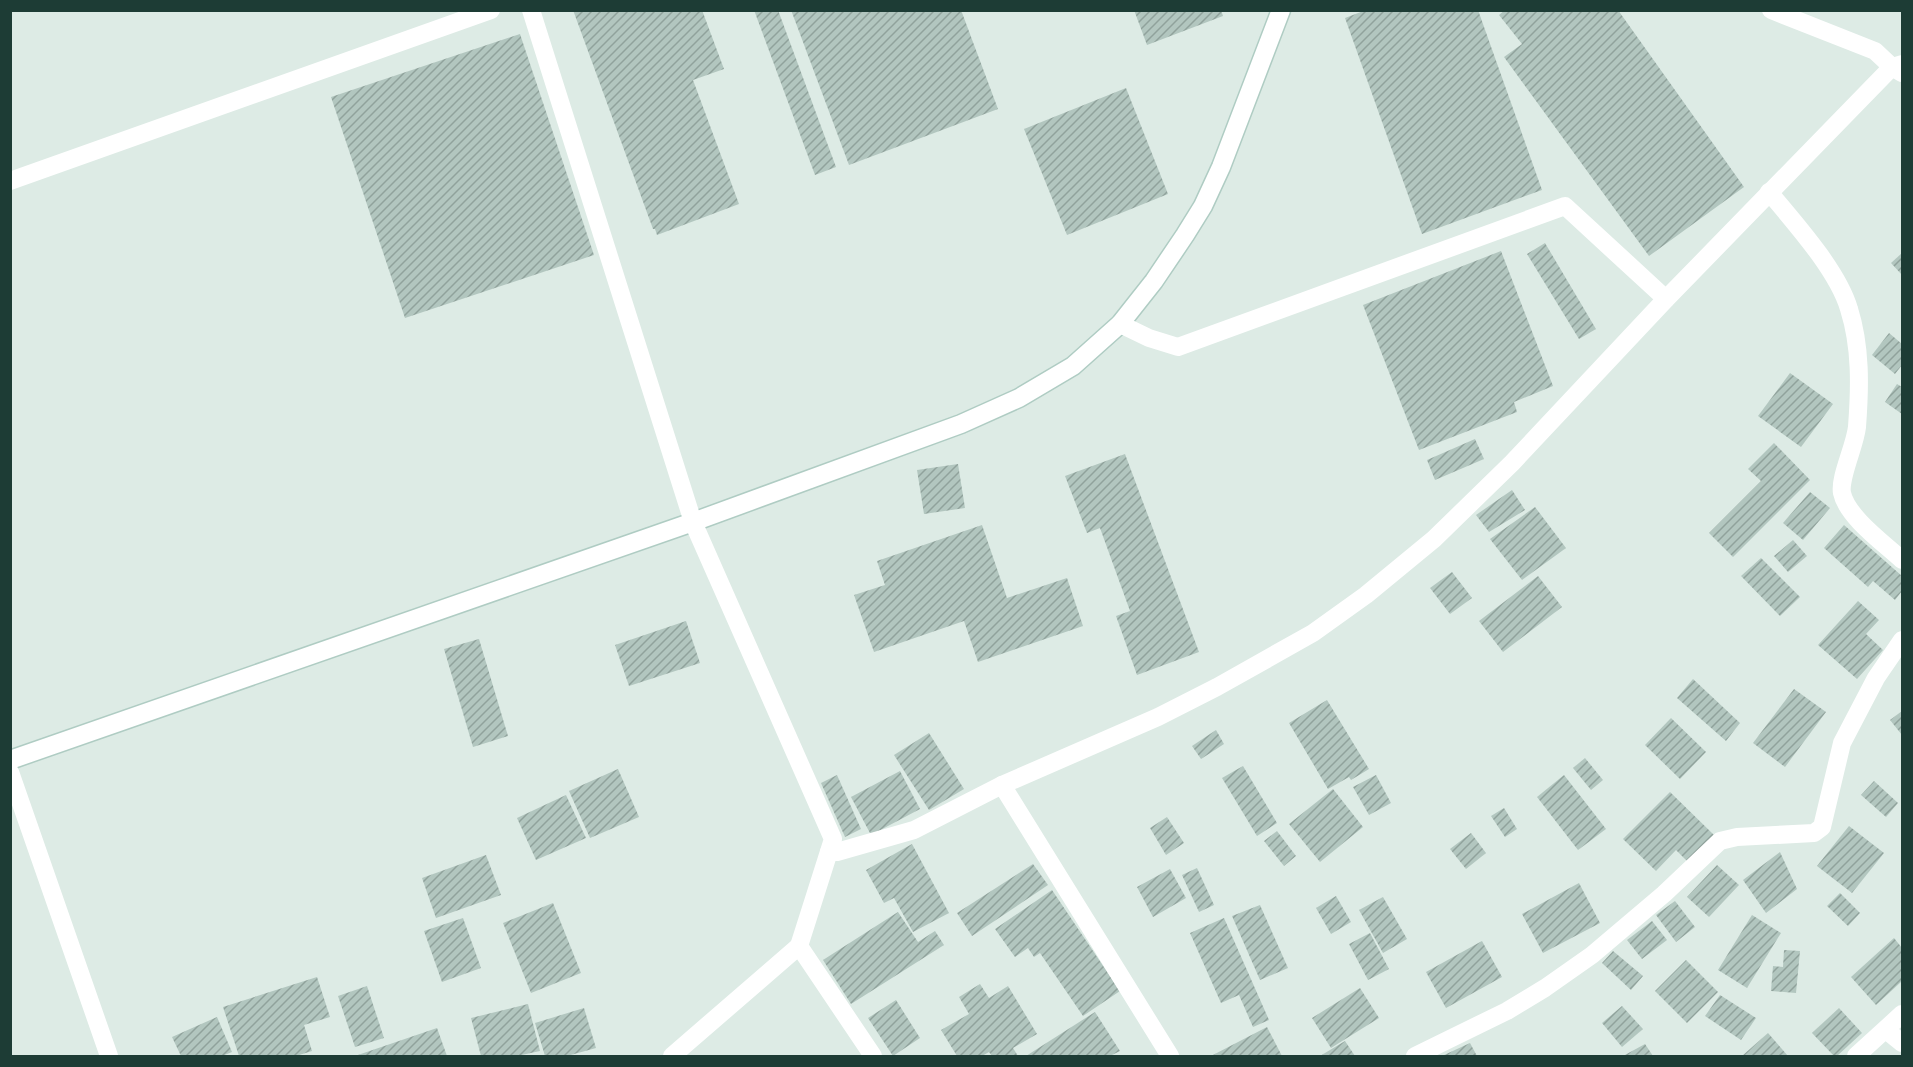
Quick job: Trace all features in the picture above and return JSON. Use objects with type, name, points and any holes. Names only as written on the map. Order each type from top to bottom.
[{"type":"street","points":[[10,181],[491,10]]},
{"type":"street","points":[[531,10],[693,522],[833,839],[799,945],[672,1056]]},
{"type":"street","points":[[10,760],[693,522],[961,424],[1019,398],[1073,366],[1120,324],[1154,281],[1203,206],[1221,167],[1281,10]]},
{"type":"street","points":[[829,852],[837,852],[914,830],[1002,785],[1158,717],[1217,687],[1313,633],[1366,595],[1434,539],[1512,463],[1769,192],[1899,68],[1875,51],[1771,10]]},
{"type":"street","points":[[1769,192],[1803,233],[1841,289],[1849,308],[1856,341],[1860,388],[1856,438],[1841,492],[1848,509],[1902,560]]},
{"type":"street","points":[[1120,324],[1149,338],[1178,348],[1565,206],[1666,299]]},
{"type":"street","points":[[1415,1056],[1507,1011],[1592,955],[1664,894],[1720,841],[1737,837],[1814,833],[1822,827],[1842,743],[1876,678],[1902,640]]},
{"type":"street","points":[[10,772],[109,1056]]},
{"type":"street","points":[[1002,785],[1170,1056]]},
{"type":"street","points":[[799,945],[873,1056]]},
{"type":"street","points":[[1856,1056],[1902,1014]]},
{"type":"street","points":[[1886,1030],[1902,1043]]},
{"type":"building","points":[[573,10],[702,10],[724,69],[693,80],[739,204],[657,235]]},
{"type":"building","points":[[754,10],[778,10],[836,167],[815,175]]},
{"type":"building","points":[[791,10],[961,10],[998,109],[849,165]]},
{"type":"building","points":[[1134,10],[1221,10],[1223,16],[1147,45]]},
{"type":"building","points":[[1366,10],[1478,10],[1542,190],[1422,234],[1345,18]]},
{"type":"building","points":[[1505,10],[1618,10],[1744,187],[1649,256],[1504,57],[1522,44],[1499,15]]},
{"type":"building","points":[[520,34],[594,255],[405,318],[331,97]]},
{"type":"building","points":[[1126,88],[1168,194],[1067,235],[1024,129]]},
{"type":"building","points":[[1545,243],[1596,329],[1579,339],[1527,254]]},
{"type":"building","points":[[1501,251],[1553,386],[1514,402],[1517,412],[1419,450],[1363,305]]},
{"type":"building","points":[[1902,253],[1902,275],[1891,263]]},
{"type":"building","points":[[1889,333],[1902,344],[1902,365],[1895,374],[1872,355]]},
{"type":"building","points":[[1790,373],[1833,404],[1801,447],[1758,416]]},
{"type":"building","points":[[1897,384],[1902,387],[1902,414],[1885,402]]},
{"type":"building","points":[[1475,439],[1484,459],[1435,480],[1427,460]]},
{"type":"building","points":[[1774,443],[1810,480],[1733,557],[1709,533],[1761,481],[1748,469]]},
{"type":"building","points":[[1125,454],[1199,652],[1137,675],[1116,616],[1130,611],[1100,528],[1087,533],[1065,476]]},
{"type":"building","points":[[958,464],[965,508],[924,514],[917,470]]},
{"type":"building","points":[[1512,490],[1525,510],[1489,532],[1476,515]]},
{"type":"building","points":[[1810,492],[1830,508],[1803,540],[1783,523]]},
{"type":"building","points":[[1535,507],[1566,548],[1522,580],[1490,539]]},
{"type":"building","points":[[982,525],[1007,598],[1067,578],[1083,626],[978,662],[964,621],[874,652],[854,595],[885,585],[877,561]]},
{"type":"building","points":[[1844,525],[1902,576],[1902,591],[1895,600],[1873,581],[1868,587],[1824,548]]},
{"type":"building","points":[[1793,540],[1807,556],[1788,572],[1774,556]]},
{"type":"building","points":[[1761,558],[1800,597],[1780,616],[1741,576]]},
{"type":"building","points":[[1452,572],[1472,598],[1450,614],[1430,588]]},
{"type":"building","points":[[1538,576],[1562,607],[1503,652],[1479,621]]},
{"type":"building","points":[[1858,601],[1879,620],[1866,634],[1883,650],[1857,679],[1818,645]]},
{"type":"building","points":[[686,621],[700,663],[629,686],[615,645]]},
{"type":"building","points":[[479,639],[508,736],[473,747],[444,649]]},
{"type":"building","points":[[1693,679],[1740,723],[1726,741],[1677,698]]},
{"type":"building","points":[[1794,689],[1826,712],[1785,767],[1753,743]]},
{"type":"building","points":[[1327,700],[1369,769],[1351,780],[1349,777],[1328,789],[1289,723]]},
{"type":"building","points":[[1902,711],[1902,735],[1890,720]]},
{"type":"building","points":[[1671,718],[1706,752],[1680,779],[1645,745]]},
{"type":"building","points":[[1216,730],[1224,744],[1201,759],[1192,746]]},
{"type":"building","points":[[929,733],[964,789],[929,810],[894,755]]},
{"type":"building","points":[[1585,758],[1603,780],[1591,790],[1573,768]]},
{"type":"building","points":[[1243,766],[1277,823],[1257,836],[1222,778]]},
{"type":"building","points":[[618,769],[639,817],[590,838],[569,791]]},
{"type":"building","points":[[900,771],[920,809],[871,835],[851,797]]},
{"type":"building","points":[[837,775],[861,829],[845,837],[821,783]]},
{"type":"building","points":[[1376,775],[1391,803],[1369,815],[1353,787]]},
{"type":"building","points":[[1564,775],[1606,829],[1578,850],[1537,797]]},
{"type":"building","points":[[1874,781],[1898,803],[1886,817],[1861,795]]},
{"type":"building","points":[[1333,789],[1363,827],[1320,862],[1289,824]]},
{"type":"building","points":[[1670,792],[1714,835],[1688,862],[1676,850],[1656,871],[1623,839]]},
{"type":"building","points":[[566,795],[586,838],[536,860],[517,818]]},
{"type":"building","points":[[1504,808],[1517,829],[1505,837],[1491,816]]},
{"type":"building","points":[[1167,817],[1184,843],[1166,855],[1150,828]]},
{"type":"building","points":[[1849,826],[1884,853],[1852,893],[1817,866]]},
{"type":"building","points":[[1277,831],[1296,856],[1284,866],[1264,841]]},
{"type":"building","points":[[1471,833],[1486,853],[1466,869],[1450,849]]},
{"type":"building","points":[[912,844],[949,913],[913,932],[894,898],[884,903],[866,870]]},
{"type":"building","points":[[1780,852],[1797,889],[1766,913],[1743,880]]},
{"type":"building","points":[[486,855],[501,895],[436,918],[422,878]]},
{"type":"building","points":[[1033,864],[1048,885],[972,936],[957,913]]},
{"type":"building","points":[[1717,865],[1739,885],[1709,917],[1687,897]]},
{"type":"building","points":[[1197,868],[1214,905],[1199,912],[1182,875]]},
{"type":"building","points":[[1170,869],[1186,898],[1153,917],[1137,887]]},
{"type":"building","points":[[1579,883],[1600,923],[1543,953],[1522,914]]},
{"type":"building","points":[[1052,890],[1120,991],[1083,1016],[1040,953],[1034,957],[1028,948],[1015,957],[995,929]]},
{"type":"building","points":[[1840,893],[1860,913],[1848,926],[1827,906]]},
{"type":"building","points":[[1336,896],[1351,922],[1331,934],[1316,908]]},
{"type":"building","points":[[1383,897],[1407,939],[1383,953],[1359,910]]},
{"type":"building","points":[[1675,901],[1695,927],[1676,942],[1656,915]]},
{"type":"building","points":[[553,903],[581,973],[531,993],[503,923]]},
{"type":"building","points":[[1260,905],[1288,968],[1260,980],[1232,916]]},
{"type":"building","points":[[898,912],[918,942],[935,931],[944,945],[851,1004],[823,960]]},
{"type":"building","points":[[1752,915],[1781,933],[1747,988],[1718,970]]},
{"type":"building","points":[[463,918],[481,968],[442,982],[424,931]]},
{"type":"building","points":[[1224,918],[1269,1020],[1253,1027],[1239,995],[1221,1003],[1190,933]]},
{"type":"building","points":[[1652,921],[1667,940],[1642,959],[1627,940]]},
{"type":"building","points":[[1370,933],[1389,969],[1368,980],[1349,944]]},
{"type":"building","points":[[1894,938],[1902,948],[1902,981],[1876,1005],[1851,977]]},
{"type":"building","points":[[1482,941],[1502,977],[1446,1008],[1426,972]]},
{"type":"building","points":[[1784,950],[1800,951],[1796,993],[1771,991],[1773,966],[1783,967]]},
{"type":"building","points":[[1613,951],[1643,976],[1631,990],[1602,963]]},
{"type":"building","points":[[1686,960],[1718,992],[1687,1023],[1655,991]]},
{"type":"building","points":[[317,977],[330,1017],[304,1025],[312,1051],[296,1056],[239,1056],[223,1007]]},
{"type":"building","points":[[980,984],[989,998],[1008,986],[1037,1034],[1013,1048],[1018,1056],[992,1056],[989,1052],[982,1056],[957,1056],[941,1030],[969,1014],[959,997]]},
{"type":"building","points":[[367,986],[384,1038],[355,1047],[338,996]]},
{"type":"building","points":[[1360,988],[1379,1018],[1331,1048],[1312,1018]]},
{"type":"building","points":[[1720,995],[1756,1018],[1741,1040],[1705,1016]]},
{"type":"building","points":[[896,1000],[920,1038],[893,1056],[868,1018]]},
{"type":"building","points":[[528,1004],[540,1051],[517,1056],[481,1056],[471,1018]]},
{"type":"building","points":[[1622,1006],[1643,1029],[1622,1047],[1602,1023]]},
{"type":"building","points":[[584,1008],[596,1048],[567,1056],[545,1056],[535,1023]]},
{"type":"building","points":[[1839,1008],[1862,1033],[1837,1056],[1834,1056],[1812,1033]]},
{"type":"building","points":[[1095,1012],[1120,1051],[1110,1056],[1026,1056]]},
{"type":"building","points":[[217,1017],[232,1052],[222,1056],[181,1056],[172,1037]]},
{"type":"building","points":[[1267,1027],[1282,1056],[1211,1056]]},
{"type":"building","points":[[437,1028],[447,1056],[355,1056]]},
{"type":"building","points":[[1768,1033],[1788,1056],[1742,1056]]},
{"type":"building","points":[[1345,1041],[1355,1056],[1320,1056]]},
{"type":"building","points":[[1470,1043],[1477,1056],[1442,1056]]},
{"type":"building","points":[[1645,1044],[1653,1056],[1623,1056]]}]
